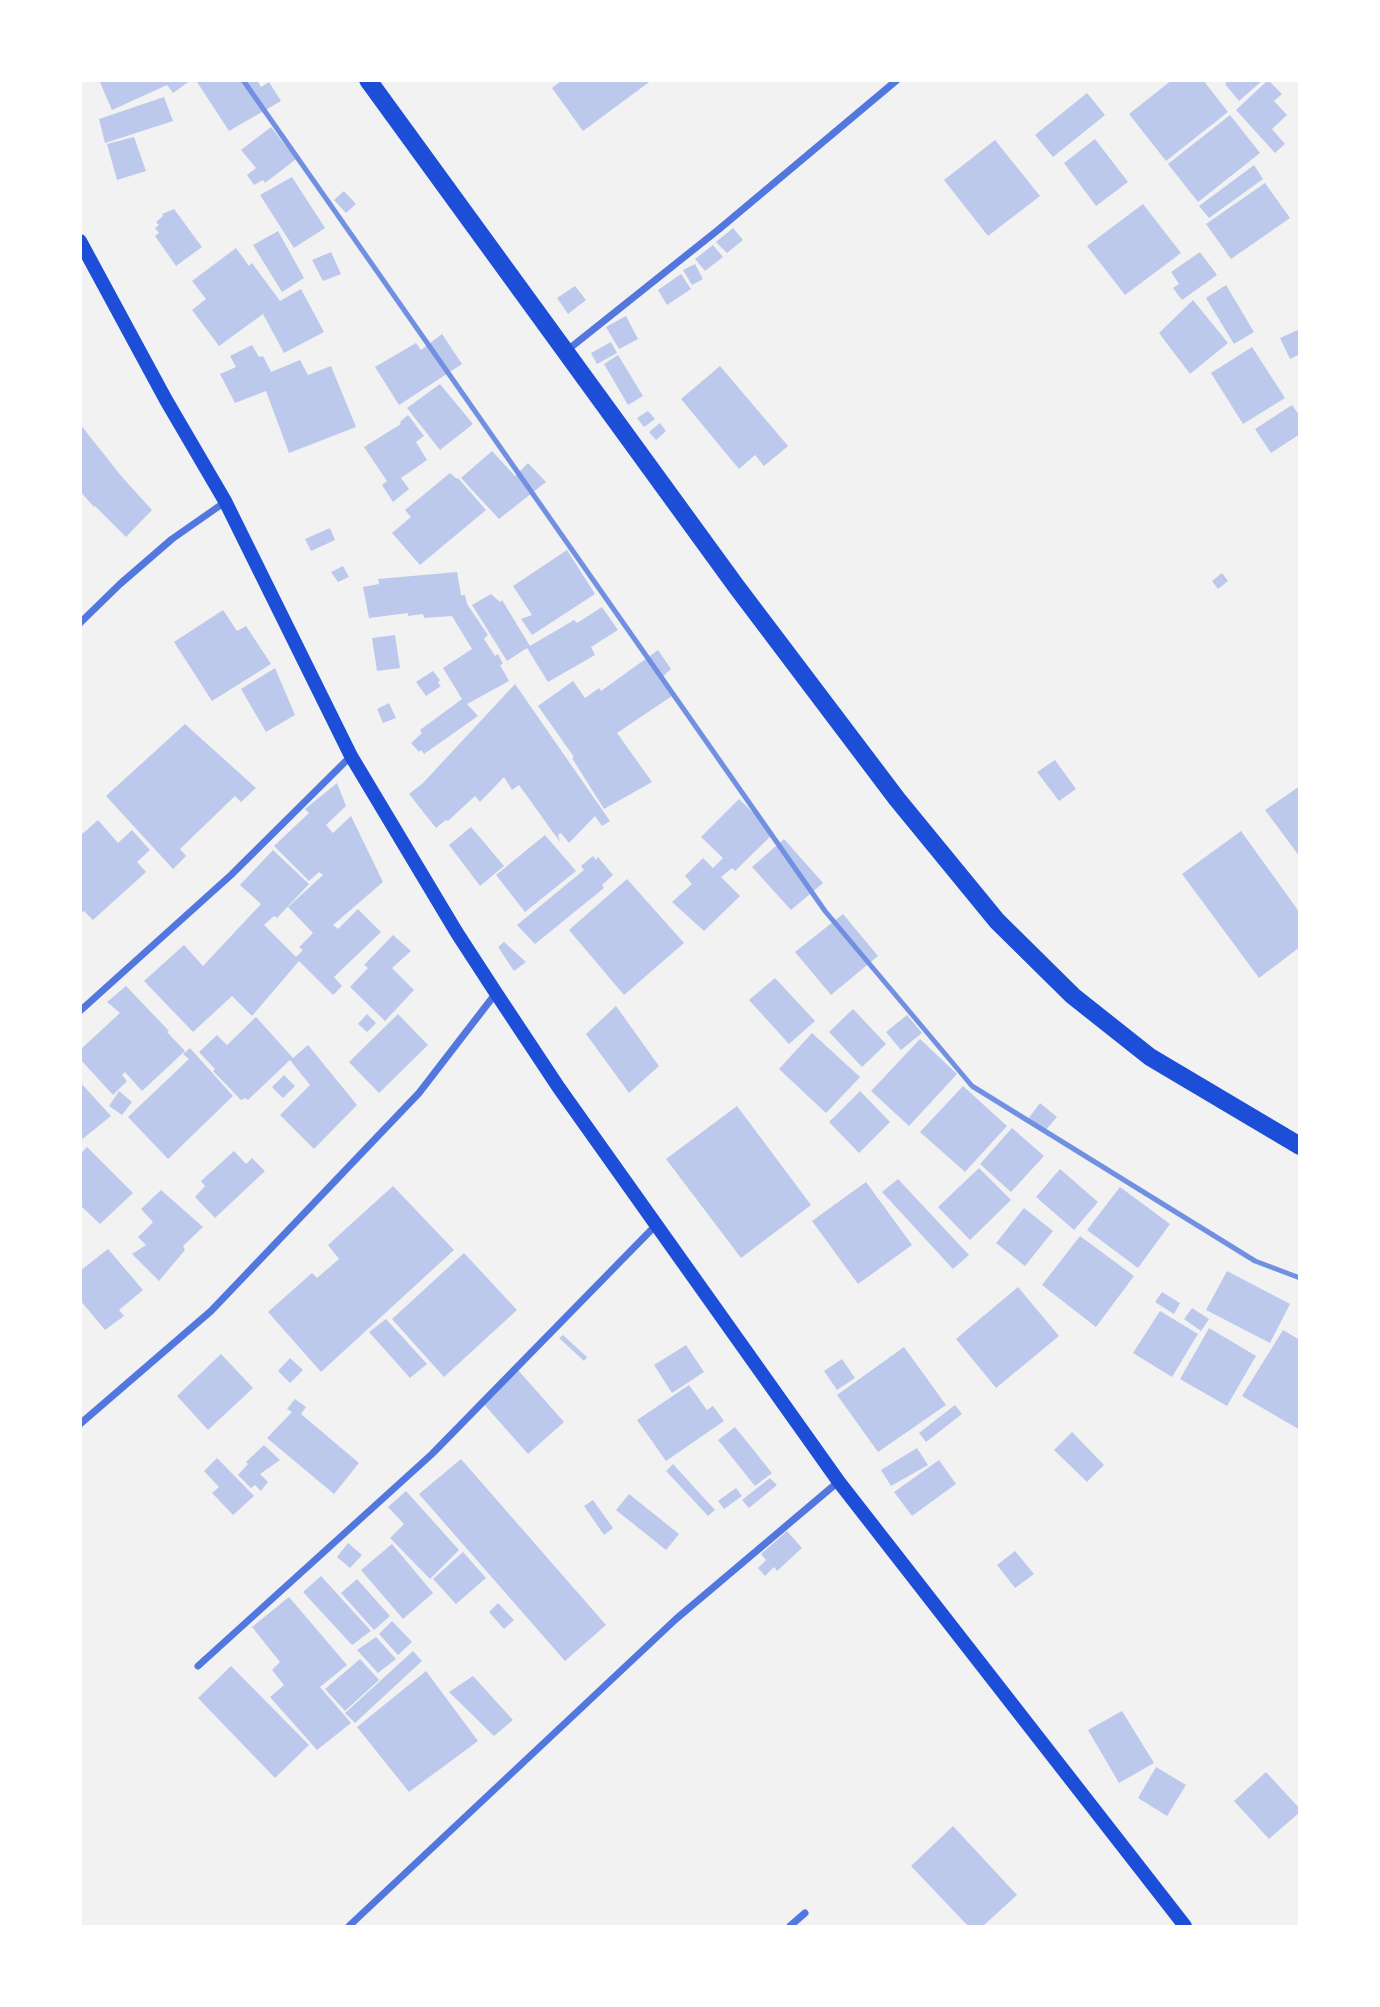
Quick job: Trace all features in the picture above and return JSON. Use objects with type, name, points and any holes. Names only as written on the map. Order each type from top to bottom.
[{"type":"main road","points":[[368,80],[736,586],[897,799],[997,921],[1073,996],[1150,1057],[1300,1146]]},
{"type":"main road","points":[[80,241],[85,258],[225,501],[351,756],[496,993],[559,1088],[839,1482],[1185,1927]]},
{"type":"street","points":[[564,353],[718,230],[897,80]]},
{"type":"street","points":[[80,622],[120,583],[172,539],[225,501]]},
{"type":"street","points":[[80,1011],[231,876],[351,756]]},
{"type":"street","points":[[80,1424],[211,1311],[419,1093],[496,993]]},
{"type":"street","points":[[198,1666],[432,1454],[656,1225]]},
{"type":"street","points":[[349,1927],[676,1619],[839,1482]]},
{"type":"street","points":[[790,1927],[805,1913]]},
{"type":"building","points":[[99,80],[191,80],[173,93],[167,85],[112,110]]},
{"type":"building","points":[[257,80],[261,87],[269,82],[281,101],[229,131],[197,82]]},
{"type":"building","points":[[562,80],[652,80],[583,131],[552,88]]},
{"type":"building","points":[[1172,80],[1203,80],[1228,112],[1166,161],[1129,114]]},
{"type":"building","points":[[1229,80],[1263,80],[1239,101],[1225,84]]},
{"type":"building","points":[[1268,80],[1282,94],[1274,101],[1287,115],[1272,129],[1285,144],[1275,153],[1236,110]]},
{"type":"building","points":[[1087,93],[1105,115],[1053,157],[1035,135]]},
{"type":"building","points":[[164,97],[173,121],[105,143],[99,119]]},
{"type":"building","points":[[1230,115],[1260,153],[1198,202],[1168,164]]},
{"type":"building","points":[[271,127],[296,159],[265,183],[263,180],[254,185],[247,175],[256,168],[241,150]]},
{"type":"building","points":[[134,137],[146,171],[117,180],[107,144]]},
{"type":"building","points":[[1095,139],[1128,182],[1096,206],[1064,163]]},
{"type":"building","points":[[995,140],[1040,196],[988,236],[944,180]]},
{"type":"building","points":[[1254,165],[1263,179],[1209,218],[1199,206]]},
{"type":"building","points":[[292,177],[325,228],[294,248],[260,195]]},
{"type":"building","points":[[1265,183],[1290,218],[1231,259],[1206,224]]},
{"type":"building","points":[[344,191],[356,204],[346,213],[334,200]]},
{"type":"building","points":[[1143,204],[1181,253],[1125,295],[1087,246]]},
{"type":"building","points":[[174,209],[202,247],[176,266],[155,236],[159,233],[155,228],[159,225],[156,222],[162,214]]},
{"type":"building","points":[[733,228],[743,240],[727,253],[716,242]]},
{"type":"building","points":[[278,231],[304,278],[282,292],[253,245]]},
{"type":"building","points":[[713,245],[723,257],[705,271],[695,259]]},
{"type":"building","points":[[236,248],[249,266],[252,263],[280,301],[301,289],[324,332],[284,353],[263,314],[219,346],[192,310],[206,299],[192,281]]},
{"type":"building","points":[[331,252],[341,274],[323,281],[312,260]]},
{"type":"building","points":[[1200,252],[1217,275],[1182,300],[1173,288],[1179,284],[1171,272]]},
{"type":"building","points":[[695,264],[703,279],[692,285],[683,270]]},
{"type":"building","points":[[681,274],[691,289],[667,305],[658,290]]},
{"type":"building","points":[[1226,285],[1254,332],[1234,344],[1206,298]]},
{"type":"building","points":[[575,286],[586,300],[568,314],[557,298]]},
{"type":"building","points":[[1193,300],[1228,343],[1190,374],[1159,333]]},
{"type":"building","points":[[626,316],[638,339],[619,349],[606,327]]},
{"type":"building","points":[[1300,329],[1300,354],[1290,359],[1280,338]]},
{"type":"building","points":[[442,334],[462,364],[399,405],[375,367],[416,343],[421,350]]},
{"type":"building","points":[[611,342],[617,353],[597,364],[591,353]]},
{"type":"building","points":[[252,345],[259,357],[263,356],[271,372],[300,360],[308,375],[331,366],[356,427],[289,453],[266,391],[235,403],[220,374],[236,367],[230,356]]},
{"type":"building","points":[[1252,347],[1285,398],[1243,424],[1211,373]]},
{"type":"building","points":[[618,355],[643,396],[628,405],[604,364]]},
{"type":"building","points":[[720,366],[788,446],[764,466],[755,455],[739,469],[681,399]]},
{"type":"building","points":[[440,384],[473,424],[440,450],[407,408]]},
{"type":"building","points":[[1292,405],[1300,416],[1300,434],[1271,453],[1255,429]]},
{"type":"building","points":[[648,411],[655,419],[644,427],[637,418]]},
{"type":"building","points":[[408,415],[424,436],[416,442],[427,460],[401,478],[409,489],[393,502],[382,485],[387,481],[364,447],[401,424]]},
{"type":"building","points":[[660,423],[666,431],[656,440],[649,432]]},
{"type":"building","points":[[80,424],[152,510],[126,537],[80,491]]},
{"type":"building","points":[[492,451],[515,476],[528,463],[546,482],[499,519],[461,478]]},
{"type":"building","points":[[450,473],[458,478],[486,510],[420,565],[392,533],[411,517],[405,510]]},
{"type":"building","points":[[330,528],[335,540],[311,551],[305,539]]},
{"type":"building","points":[[567,550],[595,594],[532,635],[521,619],[532,615],[513,586]]},
{"type":"building","points":[[343,566],[349,577],[338,582],[331,572]]},
{"type":"building","points":[[457,572],[461,595],[465,595],[467,604],[488,635],[484,639],[495,656],[498,654],[503,664],[500,665],[509,681],[467,704],[478,716],[424,754],[411,743],[422,733],[420,730],[462,699],[443,668],[472,649],[452,616],[424,618],[423,614],[408,616],[408,613],[369,618],[363,587],[379,584],[378,579]]},
{"type":"building","points":[[1222,573],[1228,581],[1218,589],[1212,581]]},
{"type":"building","points":[[491,594],[500,602],[502,600],[530,646],[574,620],[577,623],[602,607],[618,630],[591,647],[595,655],[548,682],[527,648],[507,661],[472,605]]},
{"type":"building","points":[[223,610],[237,631],[246,626],[271,664],[212,701],[174,642]]},
{"type":"building","points":[[395,635],[400,668],[377,671],[372,638]]},
{"type":"building","points":[[658,650],[671,669],[660,679],[672,696],[617,733],[652,782],[604,809],[572,758],[574,757],[538,706],[573,681],[585,698],[599,688],[601,691]]},
{"type":"building","points":[[275,668],[295,715],[266,732],[241,689]]},
{"type":"building","points":[[433,671],[441,686],[426,696],[416,682]]},
{"type":"building","points":[[515,684],[610,821],[602,826],[595,816],[569,843],[561,833],[558,835],[560,842],[519,785],[512,790],[504,777],[480,802],[475,796],[448,821],[436,828],[409,794],[423,783]]},
{"type":"building","points":[[389,703],[396,718],[383,723],[377,709]]},
{"type":"building","points":[[185,724],[256,788],[241,802],[235,796],[180,849],[186,856],[173,869],[106,796]]},
{"type":"building","points":[[1055,760],[1076,789],[1059,801],[1037,772]]},
{"type":"building","points":[[337,783],[346,806],[326,825],[333,833],[351,816],[383,882],[333,925],[338,929],[358,909],[381,932],[334,977],[342,986],[333,995],[299,961],[252,1016],[232,996],[193,1032],[144,981],[184,945],[203,966],[261,904],[240,885],[273,850],[309,884],[277,918],[274,916],[264,925],[296,957],[303,950],[299,947],[313,933],[288,907],[323,875],[319,872],[309,881],[274,846],[309,813],[305,809]]},
{"type":"building","points":[[1300,786],[1300,857],[1265,810]]},
{"type":"building","points":[[739,799],[774,833],[735,871],[732,868],[721,877],[740,896],[704,931],[672,902],[692,884],[685,876],[703,858],[713,868],[723,858],[701,837]]},
{"type":"building","points":[[98,820],[118,843],[132,830],[150,850],[137,862],[146,872],[93,920],[84,911],[80,914],[80,836]]},
{"type":"building","points":[[471,827],[504,866],[480,886],[449,845]]},
{"type":"building","points":[[1241,831],[1300,913],[1300,947],[1259,978],[1182,874]]},
{"type":"building","points":[[545,835],[576,871],[525,912],[496,875]]},
{"type":"building","points":[[784,839],[823,883],[791,910],[752,867]]},
{"type":"building","points":[[593,856],[596,860],[598,857],[613,875],[602,885],[604,888],[535,944],[517,925],[584,870],[581,866]]},
{"type":"building","points":[[627,879],[684,943],[624,995],[569,930]]},
{"type":"building","points":[[843,914],[878,956],[831,995],[795,952]]},
{"type":"building","points":[[393,935],[411,951],[392,968],[414,990],[385,1021],[350,987],[368,968],[364,965]]},
{"type":"building","points":[[504,942],[526,962],[514,971],[498,947]]},
{"type":"building","points":[[775,978],[815,1021],[789,1044],[749,1000]]},
{"type":"building","points":[[126,986],[185,1051],[142,1091],[125,1072],[122,1075],[127,1081],[113,1095],[80,1059],[80,1050],[120,1013],[107,1002]]},
{"type":"building","points":[[616,1006],[659,1066],[629,1093],[586,1034]]},
{"type":"building","points":[[853,1009],[886,1044],[862,1067],[829,1032]]},
{"type":"building","points":[[367,1014],[376,1023],[367,1032],[358,1024]]},
{"type":"building","points":[[398,1014],[428,1045],[379,1093],[349,1062]]},
{"type":"building","points":[[907,1015],[922,1033],[901,1050],[886,1032]]},
{"type":"building","points":[[256,1017],[293,1058],[308,1045],[357,1105],[314,1149],[280,1115],[310,1085],[290,1060],[248,1100],[241,1100],[199,1052],[217,1035],[227,1045]]},
{"type":"building","points":[[812,1033],[860,1077],[826,1113],[779,1069]]},
{"type":"building","points":[[920,1039],[957,1074],[909,1126],[871,1091]]},
{"type":"building","points":[[190,1048],[233,1096],[168,1159],[128,1117],[189,1059],[183,1054]]},
{"type":"building","points":[[284,1075],[295,1086],[283,1098],[272,1087]]},
{"type":"building","points":[[80,1082],[111,1116],[80,1141]]},
{"type":"building","points":[[963,1086],[1007,1126],[965,1172],[920,1132]]},
{"type":"building","points":[[119,1091],[132,1102],[122,1115],[109,1106]]},
{"type":"building","points":[[860,1091],[890,1122],[859,1153],[829,1122]]},
{"type":"building","points":[[1040,1103],[1057,1117],[1044,1132],[1028,1119]]},
{"type":"building","points":[[737,1106],[811,1205],[741,1258],[666,1159]]},
{"type":"building","points":[[1012,1128],[1044,1156],[1011,1192],[980,1164]]},
{"type":"building","points":[[87,1147],[133,1193],[100,1224],[80,1205],[80,1154]]},
{"type":"building","points":[[234,1151],[246,1164],[252,1158],[265,1171],[215,1218],[195,1197],[205,1186],[201,1181]]},
{"type":"building","points":[[979,1168],[1011,1200],[970,1240],[938,1207]]},
{"type":"building","points":[[1060,1169],[1098,1202],[1074,1230],[1036,1197]]},
{"type":"building","points":[[898,1179],[969,1255],[953,1269],[882,1192]]},
{"type":"building","points":[[866,1182],[912,1245],[858,1284],[812,1221]]},
{"type":"building","points":[[393,1186],[454,1250],[321,1372],[268,1312],[312,1273],[317,1278],[339,1259],[328,1245]]},
{"type":"building","points":[[1120,1187],[1170,1224],[1138,1268],[1087,1230]]},
{"type":"building","points":[[161,1190],[203,1227],[183,1246],[185,1250],[159,1281],[132,1254],[146,1245],[138,1237],[153,1222],[141,1209]]},
{"type":"building","points":[[1024,1208],[1053,1231],[1025,1266],[996,1243]]},
{"type":"building","points":[[1080,1236],[1134,1276],[1096,1327],[1042,1285]]},
{"type":"building","points":[[108,1249],[143,1290],[119,1310],[124,1316],[105,1330],[80,1300],[80,1271]]},
{"type":"building","points":[[464,1253],[517,1310],[444,1377],[392,1319]]},
{"type":"building","points":[[1227,1271],[1290,1304],[1270,1343],[1206,1310]]},
{"type":"building","points":[[1018,1287],[1059,1336],[996,1388],[956,1339]]},
{"type":"building","points":[[1162,1292],[1180,1303],[1174,1314],[1155,1302]]},
{"type":"building","points":[[1192,1308],[1209,1319],[1201,1331],[1184,1319]]},
{"type":"building","points":[[1160,1311],[1198,1334],[1172,1377],[1133,1353]]},
{"type":"building","points":[[386,1319],[427,1364],[410,1378],[369,1332]]},
{"type":"building","points":[[1209,1328],[1256,1356],[1227,1406],[1180,1379]]},
{"type":"building","points":[[1283,1330],[1300,1340],[1300,1430],[1242,1396]]},
{"type":"building","points":[[563,1335],[587,1357],[584,1361],[559,1338]]},
{"type":"building","points":[[686,1345],[704,1372],[672,1393],[654,1365]]},
{"type":"building","points":[[904,1347],[946,1405],[878,1452],[837,1395]]},
{"type":"building","points":[[221,1354],[253,1388],[208,1430],[177,1396]]},
{"type":"building","points":[[290,1358],[303,1370],[290,1383],[278,1371]]},
{"type":"building","points":[[842,1359],[855,1378],[837,1390],[824,1371]]},
{"type":"building","points":[[518,1370],[564,1422],[528,1454],[482,1402]]},
{"type":"building","points":[[689,1385],[707,1410],[713,1406],[724,1421],[666,1461],[637,1420]]},
{"type":"building","points":[[295,1399],[306,1407],[301,1414],[359,1463],[334,1494],[267,1438],[292,1412],[287,1409]]},
{"type":"building","points":[[955,1405],[962,1414],[926,1442],[919,1433]]},
{"type":"building","points":[[735,1427],[772,1473],[755,1486],[718,1440]]},
{"type":"building","points":[[1072,1432],[1104,1465],[1087,1482],[1054,1450]]},
{"type":"building","points":[[264,1445],[280,1460],[260,1474],[268,1482],[261,1491],[255,1485],[251,1488],[238,1475],[248,1464],[246,1462]]},
{"type":"building","points":[[917,1448],[928,1465],[891,1486],[881,1470]]},
{"type":"building","points":[[217,1458],[254,1496],[233,1515],[212,1493],[219,1487],[204,1471]]},
{"type":"building","points":[[461,1459],[606,1625],[565,1661],[419,1494]]},
{"type":"building","points":[[939,1460],[956,1484],[912,1516],[894,1492]]},
{"type":"building","points":[[673,1464],[715,1510],[708,1516],[666,1471]]},
{"type":"building","points":[[770,1478],[777,1485],[749,1508],[742,1500]]},
{"type":"building","points":[[736,1488],[742,1496],[724,1509],[718,1501]]},
{"type":"building","points":[[406,1491],[459,1550],[430,1579],[390,1538],[404,1524],[388,1507]]},
{"type":"building","points":[[629,1494],[679,1534],[666,1550],[616,1510]]},
{"type":"building","points":[[593,1500],[613,1528],[604,1535],[584,1506]]},
{"type":"building","points":[[787,1531],[802,1548],[777,1571],[774,1567],[765,1576],[758,1568],[766,1560],[761,1554]]},
{"type":"building","points":[[348,1543],[362,1555],[350,1568],[337,1557]]},
{"type":"building","points":[[392,1544],[433,1593],[403,1619],[361,1570]]},
{"type":"building","points":[[1015,1551],[1034,1574],[1015,1588],[997,1565]]},
{"type":"building","points":[[463,1552],[486,1578],[456,1604],[433,1579]]},
{"type":"building","points":[[321,1576],[371,1631],[352,1645],[303,1592]]},
{"type":"building","points":[[357,1579],[390,1616],[374,1630],[341,1593]]},
{"type":"building","points":[[289,1597],[347,1665],[320,1687],[351,1723],[317,1750],[270,1697],[284,1685],[272,1670],[280,1662],[252,1627]]},
{"type":"building","points":[[498,1603],[514,1620],[504,1629],[489,1612]]},
{"type":"building","points":[[392,1621],[412,1642],[398,1655],[379,1634]]},
{"type":"building","points":[[376,1637],[396,1659],[378,1673],[357,1650]]},
{"type":"building","points":[[413,1651],[422,1661],[355,1723],[345,1713]]},
{"type":"building","points":[[360,1659],[379,1680],[345,1711],[325,1689]]},
{"type":"building","points":[[231,1666],[309,1745],[275,1778],[198,1698]]},
{"type":"building","points":[[426,1671],[478,1741],[409,1792],[357,1727]]},
{"type":"building","points":[[473,1676],[513,1720],[494,1736],[449,1692]]},
{"type":"building","points":[[1122,1711],[1154,1763],[1119,1783],[1088,1730]]},
{"type":"building","points":[[1156,1767],[1186,1785],[1167,1816],[1138,1798]]},
{"type":"building","points":[[1266,1772],[1300,1809],[1300,1812],[1269,1839],[1234,1801]]},
{"type":"building","points":[[953,1826],[1017,1895],[983,1926],[968,1926],[911,1866]]},
{"type":"railway","points":[[243,80],[825,911],[972,1086],[1255,1261],[1300,1278]]}]
